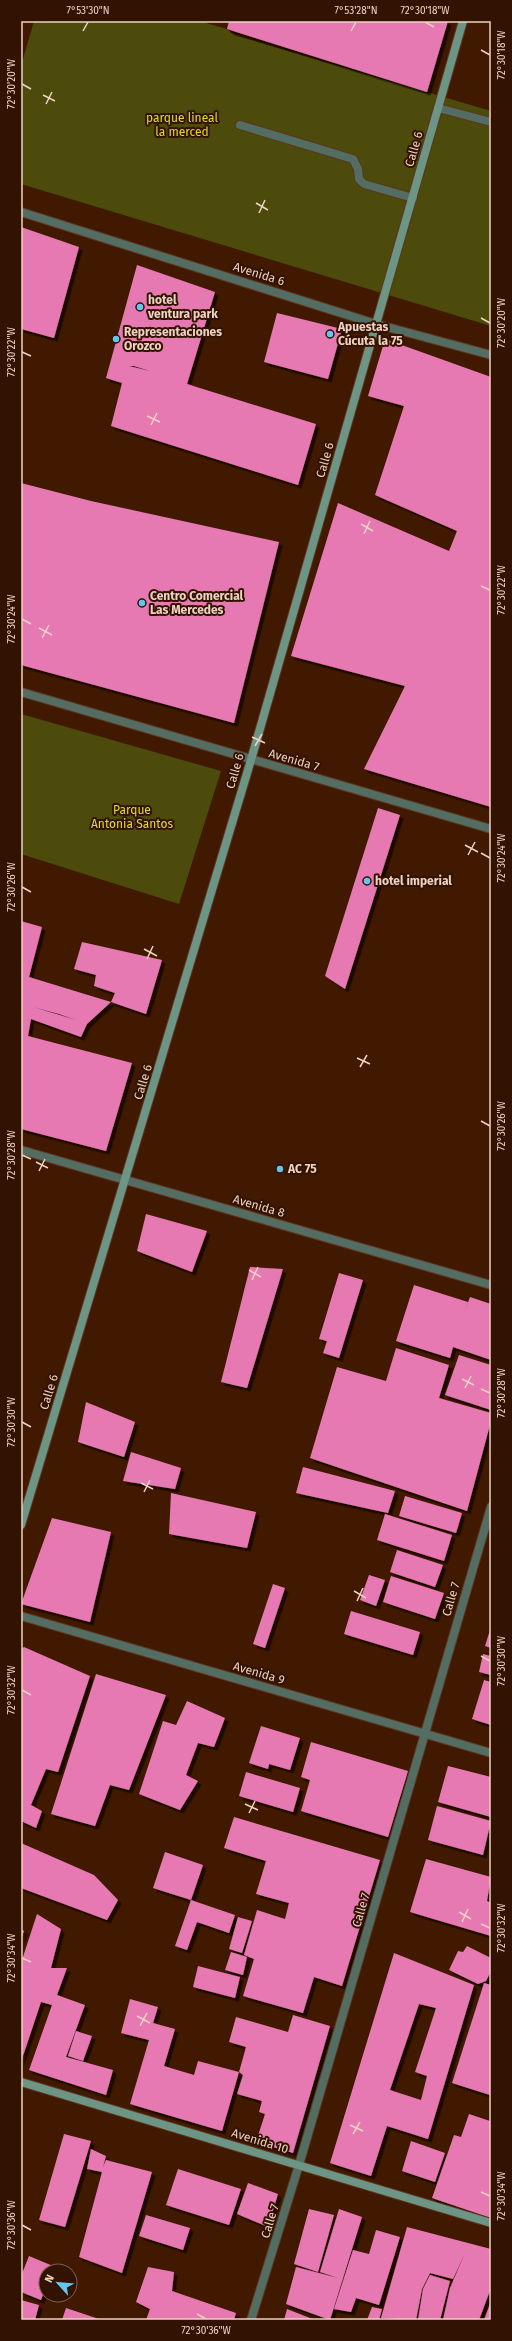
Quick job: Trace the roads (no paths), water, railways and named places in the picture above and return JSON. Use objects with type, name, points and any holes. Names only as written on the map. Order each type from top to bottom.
[{"type":"street","name":"Calle 6","points":[[21,1525],[126,1180],[251,760],[463,21]]},
{"type":"street","points":[[438,108],[491,122]]},
{"type":"street","points":[[240,125],[353,159],[358,168],[359,180],[364,184],[413,198]]},
{"type":"street","name":"Avenida 6","points":[[21,212],[376,324],[491,355]]},
{"type":"street","name":"Avenida 7","points":[[21,692],[491,829]]},
{"type":"street","name":"Avenida 8","points":[[21,1150],[491,1285]]},
{"type":"street","name":"Calle 7","points":[[252,2320],[299,2165],[491,1506]]},
{"type":"street","name":"Avenida 9","points":[[21,1616],[491,1753]]},
{"type":"street","name":"Avenida 10","points":[[21,2082],[491,2223]]},
{"type":"place","name":"hotel ventura park","points":[[140,307]]},
{"type":"place","name":"Apuestas Cúcuta la 75","points":[[330,334]]},
{"type":"place","name":"Representaciones Orozco","points":[[116,339]]},
{"type":"place","name":"Centro Comercial Las Mercedes","points":[[142,603]]},
{"type":"place","name":"hotel imperial","points":[[367,881]]},
{"type":"place","name":"AC 75","points":[[280,1169]]},
{"type":"park label","name":"parque lineal la merced","points":[[182,125]]},
{"type":"park label","name":"Parque Antonia Santos","points":[[132,817]]}]
